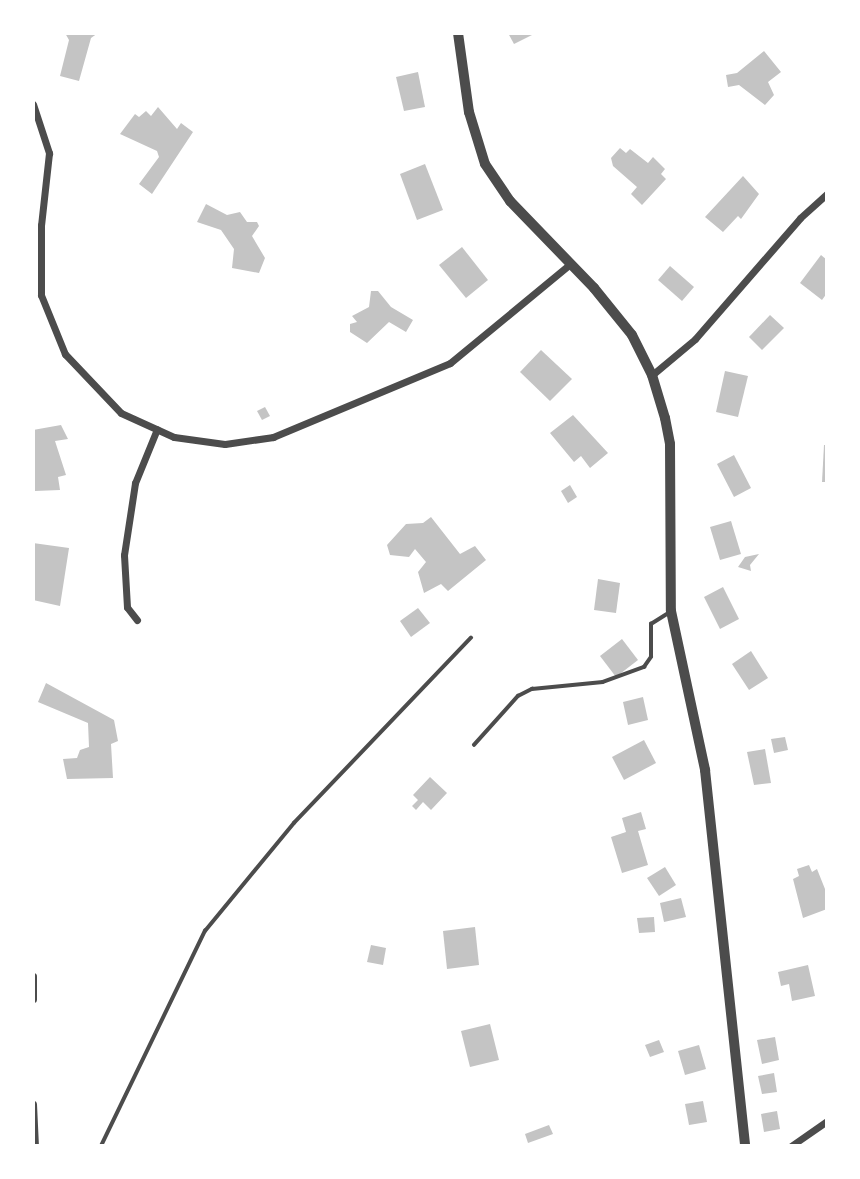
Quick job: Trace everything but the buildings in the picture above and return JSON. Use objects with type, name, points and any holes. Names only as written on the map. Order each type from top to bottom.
[{"type":"street","points":[[458,33],[469,113],[485,164],[510,201],[624,324],[652,375],[670,444],[671,611],[705,770],[745,1146]]},
{"type":"street","points":[[33,104],[50,153],[41,225],[41,295],[65,354],[121,413],[174,438],[225,444],[273,438],[450,363],[570,264]]},
{"type":"street","points":[[652,375],[695,340],[800,218],[827,194]]},
{"type":"street","points":[[137,620],[127,607],[124,555],[135,483],[157,429]]},
{"type":"street","points":[[33,975],[33,999]]},
{"type":"street","points":[[33,1104],[36,1146]]},
{"type":"street","points":[[791,1146],[827,1121]]},
{"type":"lane","points":[[474,745],[518,696],[533,689],[603,682],[644,667],[651,657],[651,624],[671,611]]},
{"type":"lane","points":[[101,1146],[205,931],[294,823],[471,638]]}]
